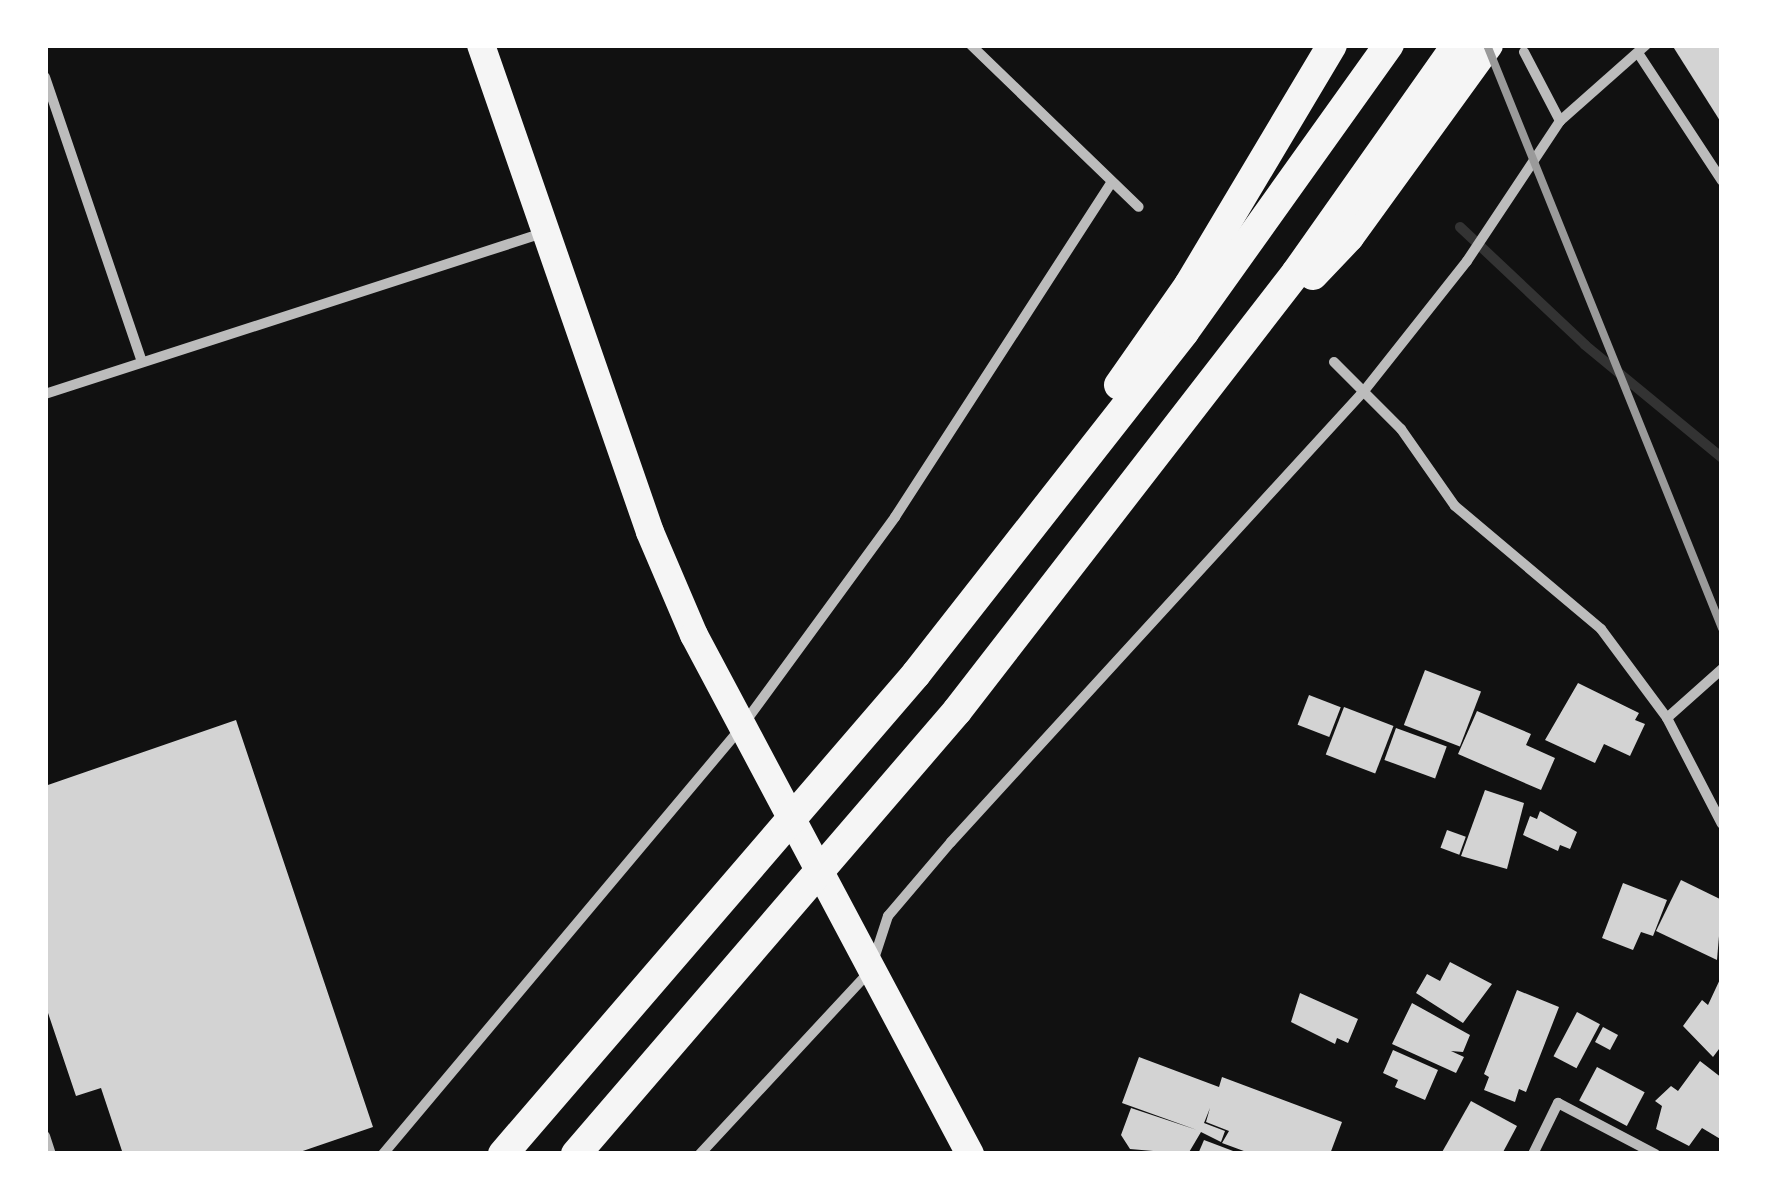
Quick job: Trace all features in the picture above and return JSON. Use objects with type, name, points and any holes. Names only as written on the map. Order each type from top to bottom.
[{"type":"highway","points":[[481,45],[650,532],[740,728],[970,1154]]},
{"type":"highway","points":[[916,674],[1189,284],[1332,45]]},
{"type":"highway","points":[[504,1154],[767,854],[916,674],[1184,332],[1389,45]]},
{"type":"highway","points":[[576,1154],[856,832],[1224,367],[1460,56],[1488,45]]},
{"type":"street","points":[[971,45],[1138,208]]},
{"type":"street","points":[[700,1154],[870,971],[888,916],[1364,392],[1467,261],[1560,121],[1643,50],[1722,181]]},
{"type":"street","points":[[1524,52],[1560,121]]},
{"type":"street","points":[[45,77],[141,359]]},
{"type":"street","points":[[384,1154],[740,728],[895,517],[1112,182]]},
{"type":"street","points":[[45,394],[141,359],[544,232]]},
{"type":"street","points":[[1334,362],[1400,429],[1455,506],[1602,629],[1667,718],[1722,824]]},
{"type":"street","points":[[1667,718],[1722,669]]},
{"type":"street","points":[[1533,1154],[1558,1104],[1655,1154]]},
{"type":"street","points":[[45,1136],[51,1154]]},
{"type":"building","points":[[1672,45],[1722,45],[1722,124]]},
{"type":"building","points":[[1425,670],[1481,692],[1460,747],[1404,725]]},
{"type":"building","points":[[1578,683],[1639,713],[1635,720],[1645,724],[1630,756],[1604,744],[1595,763],[1545,740]]},
{"type":"building","points":[[1309,695],[1341,707],[1329,737],[1298,725]]},
{"type":"building","points":[[1344,707],[1393,726],[1375,774],[1326,755]]},
{"type":"building","points":[[1477,711],[1531,734],[1526,745],[1555,758],[1541,790],[1458,754]]},
{"type":"building","points":[[236,720],[373,1127],[294,1154],[123,1154],[101,1088],[76,1096],[45,1004],[45,786]]},
{"type":"building","points":[[1396,728],[1447,746],[1435,778],[1384,760]]},
{"type":"building","points":[[1485,790],[1524,803],[1507,869],[1461,856]]},
{"type":"building","points":[[1540,811],[1577,832],[1570,849],[1560,845],[1558,851],[1523,835],[1530,816],[1537,819]]},
{"type":"building","points":[[1447,830],[1466,837],[1459,855],[1441,848]]},
{"type":"building","points":[[1681,880],[1722,900],[1717,960],[1656,931]]},
{"type":"building","points":[[1623,883],[1667,900],[1653,936],[1641,932],[1633,950],[1602,938]]},
{"type":"building","points":[[1450,962],[1492,984],[1463,1023],[1416,993],[1427,974],[1440,981]]},
{"type":"building","points":[[1722,975],[1722,1045],[1713,1057],[1683,1026],[1702,1000],[1708,1005]]},
{"type":"building","points":[[1517,990],[1559,1007],[1526,1092],[1519,1089],[1515,1102],[1484,1090],[1489,1077],[1484,1074]]},
{"type":"building","points":[[1300,993],[1358,1019],[1348,1043],[1337,1038],[1335,1044],[1291,1022]]},
{"type":"building","points":[[1412,1003],[1470,1035],[1463,1052],[1451,1051],[1464,1057],[1456,1073],[1392,1044]]},
{"type":"building","points":[[1577,1012],[1600,1024],[1576,1068],[1554,1056]]},
{"type":"building","points":[[1603,1027],[1618,1035],[1610,1050],[1595,1042]]},
{"type":"building","points":[[1393,1050],[1438,1070],[1425,1100],[1395,1087],[1398,1080],[1383,1073]]},
{"type":"building","points":[[1139,1057],[1219,1087],[1222,1077],[1342,1122],[1330,1154],[1252,1154],[1222,1143],[1229,1131],[1206,1122],[1210,1108],[1204,1123],[1225,1131],[1221,1142],[1201,1132],[1188,1154],[1130,1149],[1121,1135],[1131,1108],[1197,1130],[1122,1103]]},
{"type":"building","points":[[1700,1061],[1722,1078],[1722,1140],[1702,1128],[1689,1146],[1656,1129],[1662,1106],[1655,1101],[1671,1086],[1678,1091]]},
{"type":"building","points":[[1597,1067],[1645,1092],[1627,1126],[1579,1101]]},
{"type":"building","points":[[1471,1101],[1517,1126],[1502,1154],[1441,1154]]},
{"type":"building","points":[[1204,1140],[1241,1154],[1198,1154]]},
{"type":"waterway","points":[[1460,227],[1585,345],[1722,458]]},
{"type":"railway","points":[[1487,45],[1722,628]]}]
